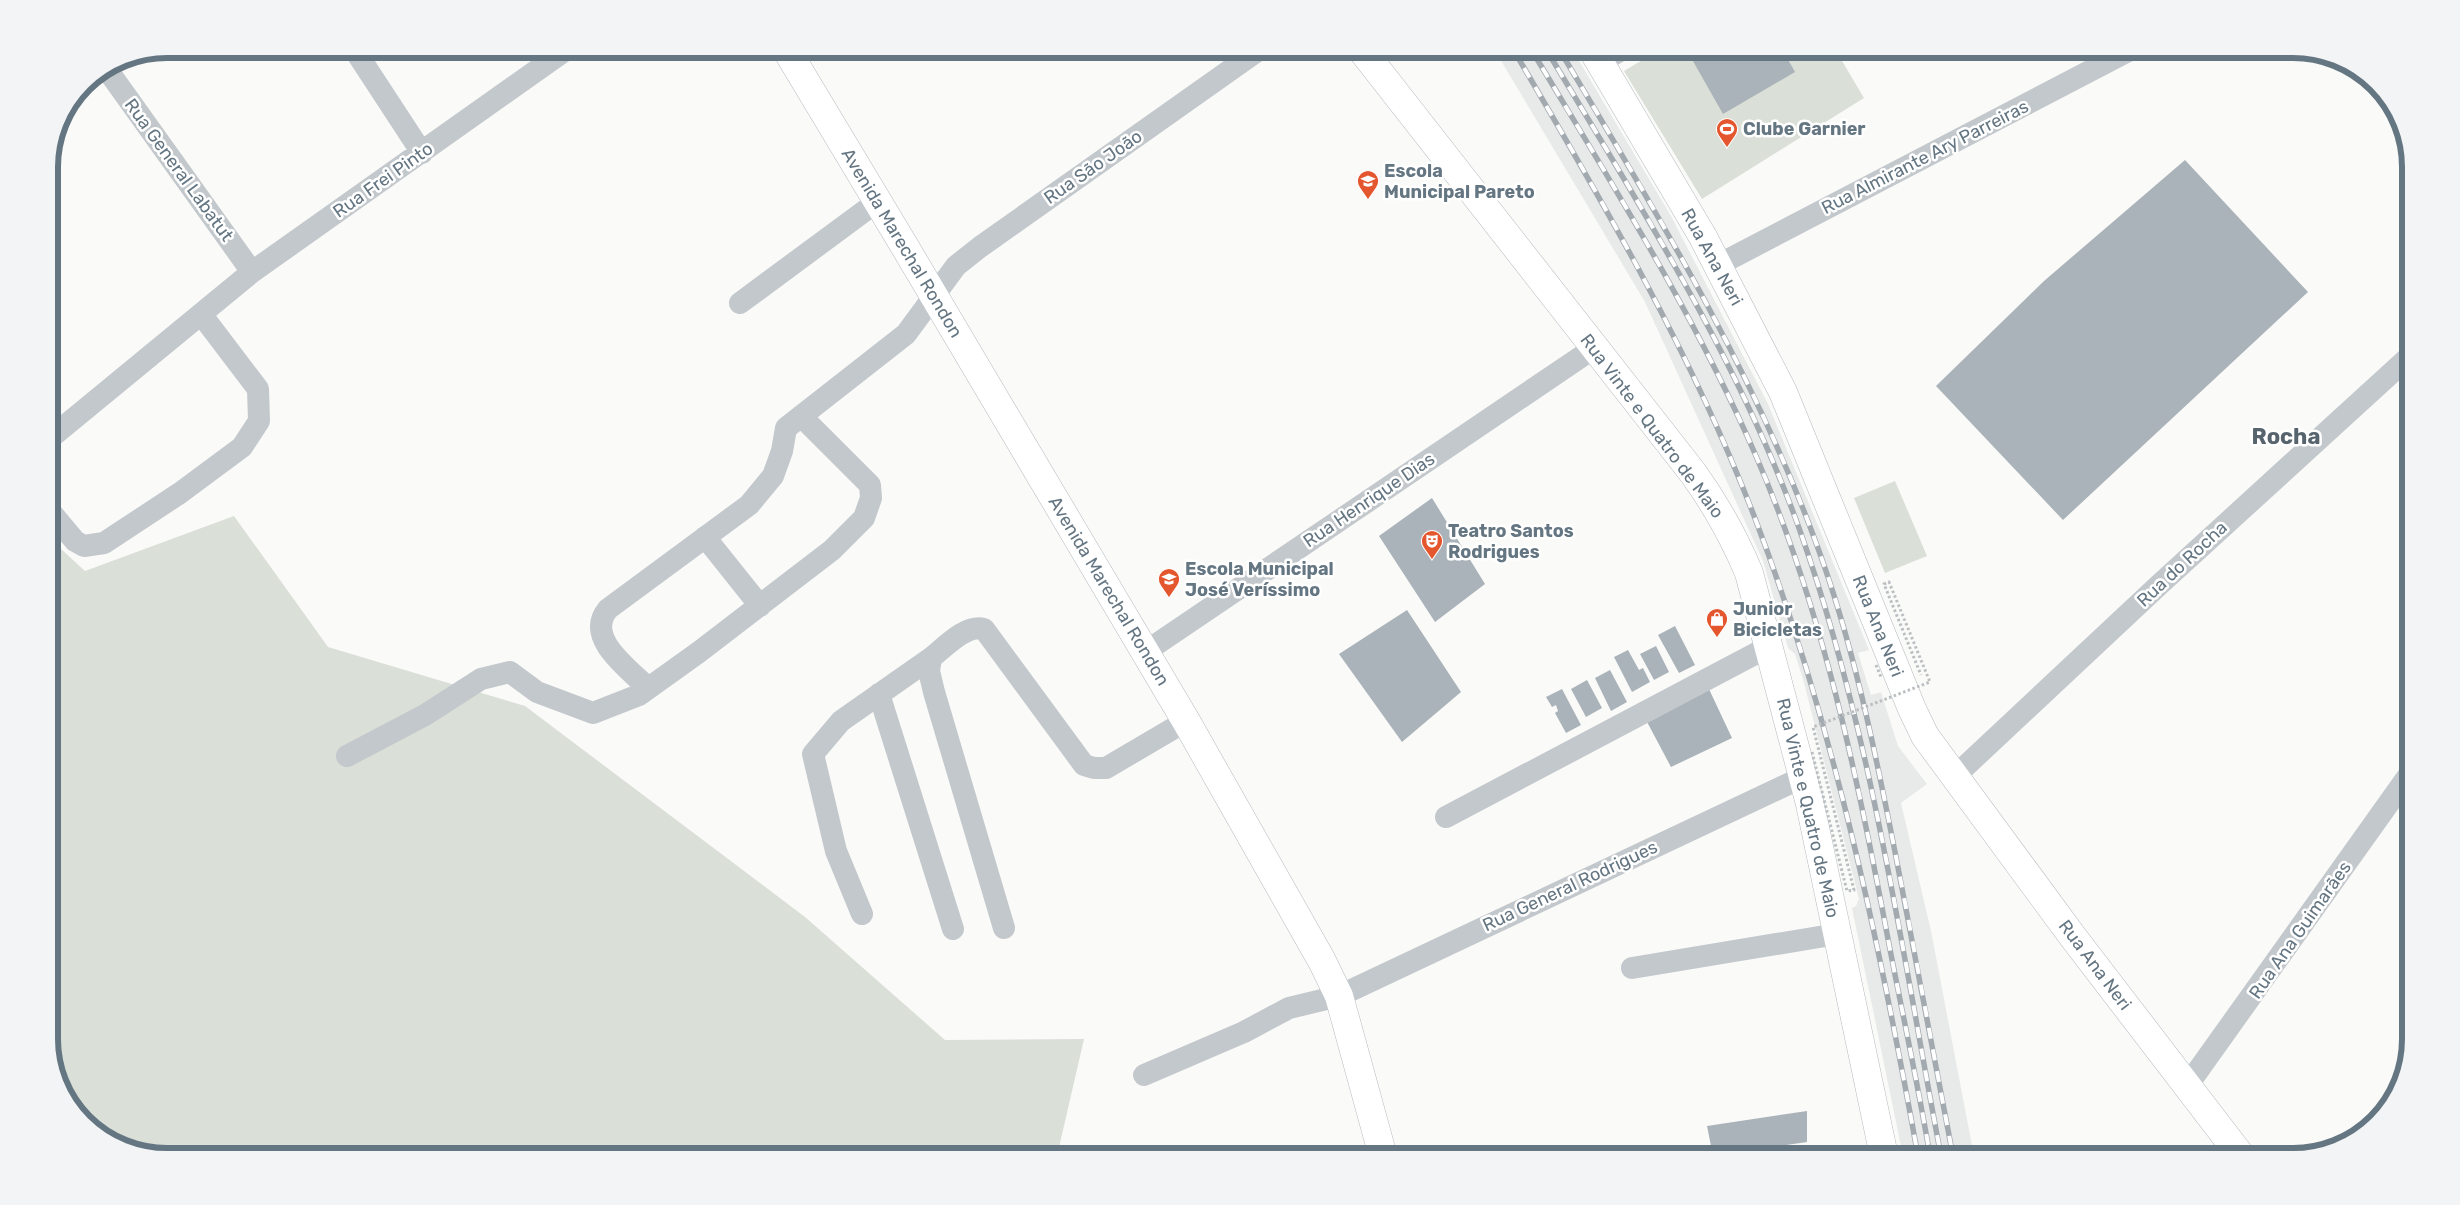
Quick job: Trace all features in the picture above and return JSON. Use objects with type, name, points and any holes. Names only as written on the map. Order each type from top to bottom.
[{"type":"main road","name":"Rua Vinte e Quatro de Maio","points":[[1368,57],[1715,504],[1734,539],[1749,573],[1768,647],[1807,765],[1837,934],[1882,1148]]},
{"type":"main road","name":"Avenida Marechal Rondon","points":[[791,58],[1186,721],[1322,961],[1339,996],[1381,1148]]},
{"type":"main road","name":"Rua Ana Neri","points":[[1598,58],[1718,264],[1783,392],[1915,717],[1930,744],[2235,1148]]},
{"type":"street","name":"Rua São João","points":[[648,688],[607,646],[601,629],[601,617],[608,609],[749,505],[773,476],[782,451],[786,428],[906,334],[956,266],[980,247],[1248,57]]},
{"type":"street","name":"Rua Almirante Ary Parreiras","points":[[1718,264],[2116,57]]},
{"type":"street","points":[[360,58],[422,153]]},
{"type":"street","name":"Rua Frei Pinto","points":[[58,432],[252,272],[555,58]]},
{"type":"street","name":"Rua General Labatut","points":[[110,74],[252,272]]},
{"type":"street","points":[[740,303],[878,201]]},
{"type":"street","points":[[58,521],[75,541],[84,546],[104,542],[180,494],[242,447],[259,421],[258,389],[202,314]]},
{"type":"street","name":"Rua Henrique Dias","points":[[1145,652],[1594,348]]},
{"type":"street","name":"Rua do Rocha","points":[[1954,776],[2159,585],[2402,363]]},
{"type":"street","points":[[347,756],[425,715],[480,679],[510,672],[537,692],[593,713],[639,695],[760,606],[832,550],[864,518],[871,498],[870,485],[801,416]]},
{"type":"street","points":[[705,537],[760,606]]},
{"type":"street","points":[[862,914],[836,851],[813,754],[841,721],[967,631],[976,627],[984,629],[1084,764],[1094,768],[1106,768],[1186,721]]},
{"type":"street","points":[[1446,817],[1768,647]]},
{"type":"street","points":[[931,658],[929,671],[934,692],[1004,928]]},
{"type":"street","points":[[879,694],[953,929]]},
{"type":"street","name":"Rua General Rodrigues","points":[[1144,1074],[1244,1032],[1289,1008],[1339,996],[1807,765]]},
{"type":"street","name":"Rua Ana Guimarães","points":[[2187,1086],[2402,785]]},
{"type":"street","points":[[1632,968],[1837,934]]},
{"type":"path","points":[[1807,765],[1847,892],[1854,890],[1813,727],[1930,682],[1889,582],[1884,584],[1921,675]]},
{"type":"path","points":[[1876,665],[1881,677]]},
{"type":"shaded area","points":[[1499,57],[1577,57],[1671,216],[1768,404],[1869,650],[1858,653],[1871,695],[1881,692],[1898,746],[1927,784],[1901,803],[1931,931],[1972,1148],[1901,1148],[1852,908],[1856,906],[1859,899],[1803,679],[1795,654],[1788,648],[1763,561],[1645,302]]},
{"type":"shaded area","name":"Clube Garnier","points":[[1647,57],[1840,57],[1864,98],[1702,199],[1624,71]]},
{"type":"shaded area","points":[[1895,481],[1927,556],[1885,573],[1854,498]]},
{"type":"shaded area","points":[[234,516],[328,647],[525,706],[805,917],[945,1040],[1084,1039],[1059,1148],[166,1148],[131,1142],[106,1129],[85,1110],[69,1087],[63,1074],[58,1046],[58,546],[85,571]]},
{"type":"building","points":[[1691,57],[1787,57],[1795,72],[1723,114]]},
{"type":"building","points":[[2185,160],[2308,292],[2063,520],[1936,386],[2044,281]]},
{"type":"building","name":"Teatro Santos Rodrigues","points":[[1432,498],[1485,584],[1435,622],[1379,536]]},
{"type":"building","points":[[1407,610],[1461,692],[1402,742],[1339,654]]},
{"type":"building","points":[[1675,626],[1695,665],[1679,673],[1658,635]]},
{"type":"building","points":[[1656,646],[1669,672],[1654,680],[1640,654]]},
{"type":"building","points":[[1628,650],[1639,670],[1643,668],[1650,682],[1632,692],[1614,657]]},
{"type":"building","points":[[1610,670],[1627,702],[1611,711],[1595,678]]},
{"type":"building","points":[[1587,680],[1602,708],[1586,717],[1571,689]]},
{"type":"building","points":[[1708,687],[1732,738],[1671,767],[1646,720]]},
{"type":"building","points":[[1562,689],[1581,725],[1566,733],[1555,713],[1558,711],[1556,705],[1552,707],[1546,697]]},
{"type":"building","points":[[1807,1111],[1807,1142],[1767,1148],[1711,1148],[1707,1126]]},
{"type":"railway","points":[[1518,57],[1612,221],[1675,339],[1731,459],[1756,521],[1784,598],[1809,676],[1852,835],[1887,995],[1917,1148]]},
{"type":"railway","points":[[1536,57],[1679,300],[1732,403],[1780,514],[1819,633],[1850,755],[1864,816],[1929,1148]]},
{"type":"railway","points":[[1551,57],[1650,223],[1716,342],[1747,403],[1799,528],[1824,604],[1865,760],[1882,839],[1940,1148]]},
{"type":"railway","points":[[1564,57],[1630,168],[1731,350],[1789,475],[1829,579],[1852,657],[1871,737],[1951,1148]]},
{"type":"place","name":"Clube Garnier","points":[[1727,148]]},
{"type":"place","name":"Escola Municipal Pareto","points":[[1368,200]]},
{"type":"place","name":"Teatro Santos Rodrigues","points":[[1432,560]]},
{"type":"place","name":"Escola Municipal José Veríssimo","points":[[1169,598]]},
{"type":"place","name":"Junior Bicicletas","points":[[1717,638]]},
{"type":"district","name":"Rocha","points":[[2286,436]]}]
